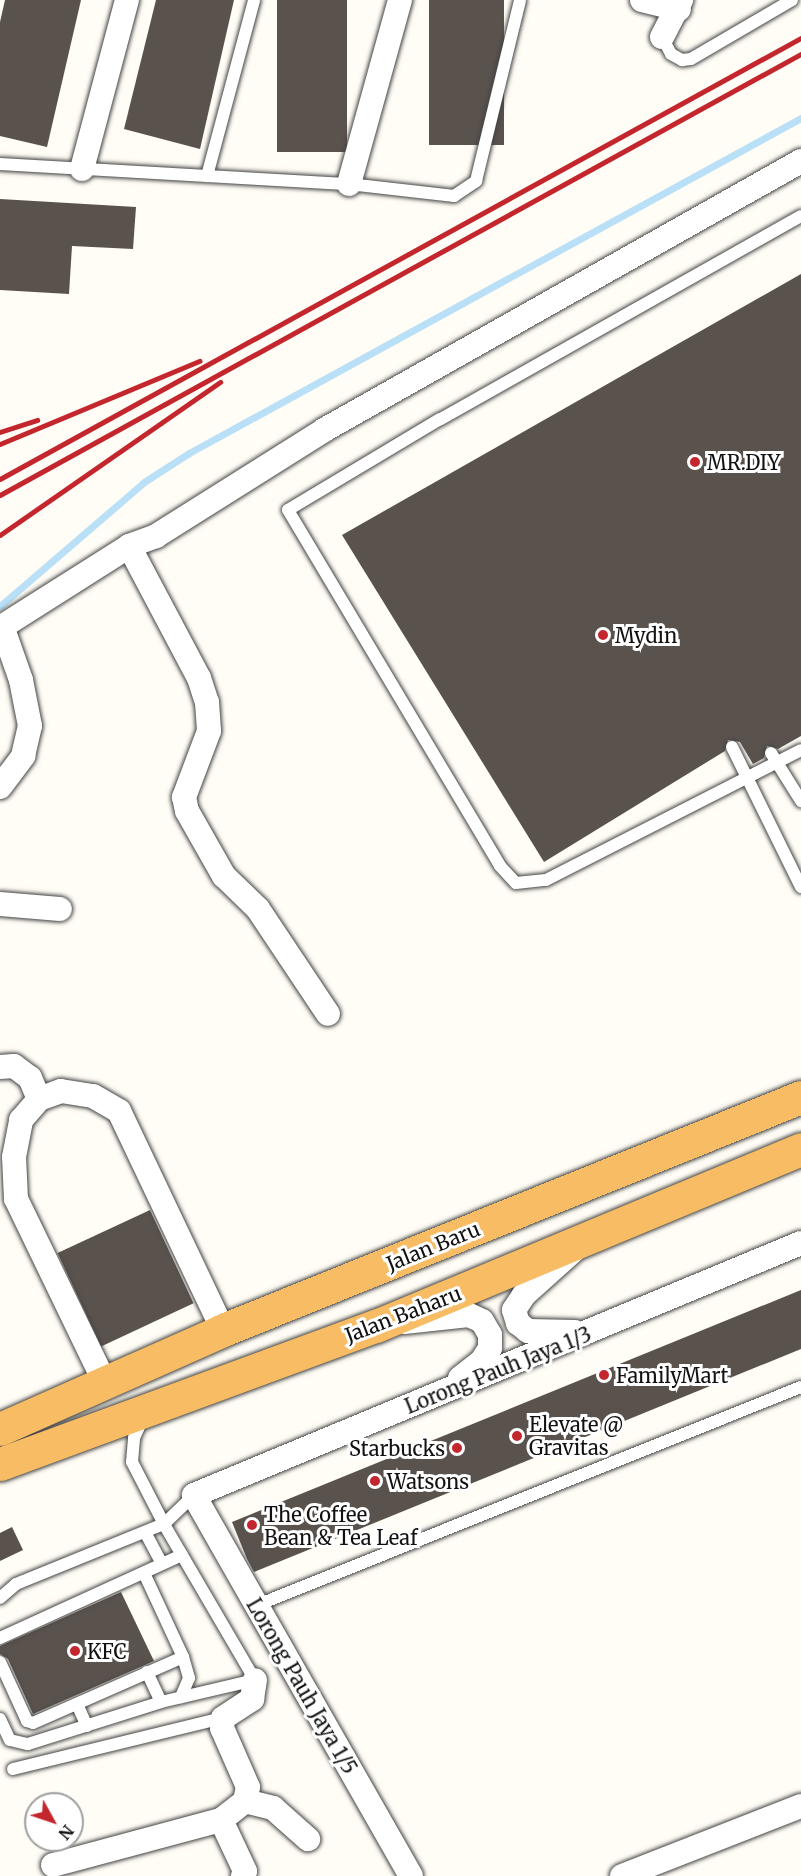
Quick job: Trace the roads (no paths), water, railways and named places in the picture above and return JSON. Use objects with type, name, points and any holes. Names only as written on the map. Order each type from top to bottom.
[{"type":"highway","name":"Jalan Baru","points":[[0,1429],[106,1385],[223,1330],[801,1097]]},
{"type":"highway","name":"Jalan Baharu","points":[[0,1464],[76,1433],[376,1326],[584,1242],[801,1149]]},
{"type":"street","points":[[82,169],[127,0]]},
{"type":"street","points":[[349,184],[400,0]]},
{"type":"street","points":[[642,0],[680,4],[662,37]]},
{"type":"street","points":[[0,787],[22,756],[30,726],[21,680],[1,627],[129,546],[156,536],[324,430],[801,161]]},
{"type":"street","points":[[129,546],[199,678],[207,702],[209,731],[184,797],[187,811],[224,876],[258,909],[328,1014]]},
{"type":"street","points":[[0,904],[60,909]]},
{"type":"street","points":[[0,1066],[14,1066],[30,1078],[39,1099]]},
{"type":"street","points":[[106,1385],[16,1199],[14,1157],[21,1120],[39,1099],[61,1091],[93,1096],[119,1111],[223,1330]]},
{"type":"street","points":[[584,1242],[524,1295],[514,1310],[518,1323],[528,1330],[550,1334],[595,1331]]},
{"type":"street","name":"Lorong Pauh Jaya 1/3","points":[[194,1495],[801,1244]]},
{"type":"street","points":[[376,1326],[470,1315],[482,1321],[490,1335],[489,1348],[482,1361],[444,1391]]},
{"type":"street","name":"Lorong Pauh Jaya 1/5","points":[[194,1495],[255,1606],[411,1876]]},
{"type":"street","points":[[52,1865],[221,1820],[245,1800],[248,1787],[222,1728],[223,1718],[252,1700],[255,1680]]},
{"type":"street","points":[[245,1800],[273,1808],[308,1839]]},
{"type":"street","points":[[622,1876],[801,1806]]},
{"type":"street","points":[[221,1820],[245,1871],[243,1876]]},
{"type":"lane","points":[[207,176],[254,0]]},
{"type":"lane","points":[[0,164],[349,184],[453,196],[476,181],[520,0]]},
{"type":"lane","points":[[662,37],[671,54],[682,60],[691,59],[788,1]]},
{"type":"lane","points":[[801,216],[440,419],[288,510],[500,866],[516,883],[546,880],[748,777],[774,758],[801,750]]},
{"type":"lane","points":[[732,747],[801,886]]},
{"type":"lane","points":[[774,758],[801,801]]},
{"type":"lane","points":[[255,1606],[801,1387]]},
{"type":"lane","points":[[0,1719],[10,1740],[28,1744],[161,1702],[255,1680],[164,1524],[132,1462],[134,1438],[147,1409]]},
{"type":"lane","points":[[0,1598],[16,1584],[164,1524],[194,1495]]},
{"type":"lane","points":[[145,1532],[162,1564]]},
{"type":"lane","points":[[0,1638],[182,1555]]},
{"type":"lane","points":[[144,1573],[183,1657],[189,1678],[181,1697]]},
{"type":"lane","points":[[0,1662],[27,1721],[33,1723],[183,1657]]},
{"type":"lane","points":[[147,1672],[161,1702]]},
{"type":"lane","points":[[77,1704],[87,1726]]},
{"type":"lane","points":[[13,1769],[223,1718]]},
{"type":"waterway","points":[[0,606],[144,482],[189,453],[801,118]]},
{"type":"railway","points":[[0,479],[801,38]]},
{"type":"railway","points":[[0,495],[801,54]]},
{"type":"railway","points":[[0,444],[199,361]]},
{"type":"railway","points":[[0,535],[220,382]]},
{"type":"railway","points":[[0,432],[37,420]]},
{"type":"place","name":"MR.DIY","points":[[695,462]]},
{"type":"place","name":"Mydin","points":[[603,635]]},
{"type":"place","name":"FamilyMart","points":[[604,1375]]},
{"type":"place","name":"Elevate @ Gravitas","points":[[517,1436]]},
{"type":"place","name":"Starbucks","points":[[457,1448]]},
{"type":"place","name":"Watsons","points":[[375,1481]]},
{"type":"place","name":"The Coffee Bean & Tea Leaf","points":[[252,1525]]},
{"type":"place","name":"KFC","points":[[75,1651]]}]
